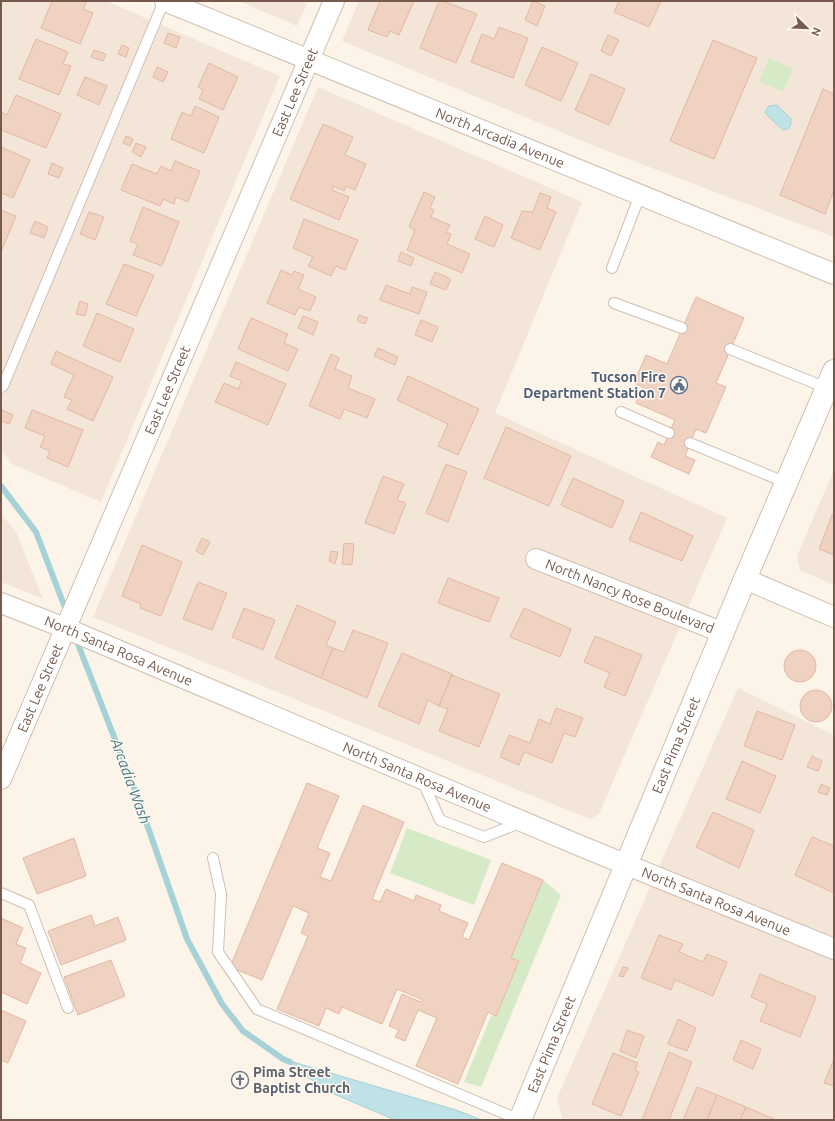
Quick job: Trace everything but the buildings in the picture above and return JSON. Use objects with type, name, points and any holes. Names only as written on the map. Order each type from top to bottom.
[{"type":"street","name":"North Arcadia Avenue","points":[[165,1],[834,274]]},
{"type":"street","name":"East Lee Street","points":[[1,779],[334,1]]},
{"type":"street","name":"East Pima Street","points":[[520,1120],[724,633],[745,579],[830,380]]},
{"type":"street","name":"North Nancy Rose Boulevard","points":[[536,559],[724,633]]},
{"type":"street","points":[[745,579],[834,617]]},
{"type":"street","name":"North Santa Rosa Avenue","points":[[1,603],[65,628],[627,864],[834,949]]},
{"type":"lane","points":[[1,387],[3,386],[165,1]]},
{"type":"lane","points":[[612,268],[640,195]]},
{"type":"lane","points":[[614,303],[682,328]]},
{"type":"lane","points":[[730,349],[830,380]]},
{"type":"lane","points":[[621,412],[669,434]]},
{"type":"lane","points":[[690,443],[787,483]]},
{"type":"lane","points":[[421,778],[440,820],[484,837],[524,821]]},
{"type":"lane","points":[[213,858],[221,894],[218,952],[257,1009],[520,1120]]},
{"type":"lane","points":[[1,893],[29,905],[68,1008]]},
{"type":"shaded area","points":[[1,1],[106,1],[280,76],[101,502],[12,464],[1,450]]},
{"type":"shaded area","points":[[239,1],[308,1],[297,26]]},
{"type":"shaded area","points":[[359,1],[834,1],[834,237],[602,149],[342,41]]},
{"type":"shaded area","points":[[318,87],[582,202],[495,413],[727,518],[599,814],[590,819],[93,617]]},
{"type":"shaded area","points":[[834,470],[834,585],[800,570],[797,556]]},
{"type":"shaded area","points":[[1,514],[16,532],[43,599],[1,582]]},
{"type":"shaded area","points":[[738,688],[834,735],[834,1120],[563,1120],[557,1098]]},
{"type":"green space","points":[[769,58],[793,69],[783,92],[759,81]]},
{"type":"green space","points":[[407,828],[491,860],[474,905],[390,873]]},
{"type":"green space","points":[[543,880],[561,895],[481,1087],[464,1082],[491,1016],[496,1015],[519,961],[511,958]]},
{"type":"water","points":[[777,105],[791,119],[789,128],[783,130],[765,112],[769,106]]},
{"type":"water","points":[[283,1059],[456,1110],[482,1120],[395,1120],[327,1091]]},
{"type":"waterway","name":"Arcadia Wash","points":[[1,486],[36,532],[67,613]]},
{"type":"waterway","name":"Arcadia Wash","points":[[76,639],[137,796],[187,939],[222,1004],[243,1031],[283,1059],[290,1062]]},
{"type":"place","name":"Tucson Fire Department Station 7","points":[[679,385]]},
{"type":"place","name":"Pima Street Baptist Church","points":[[240,1080]]}]
